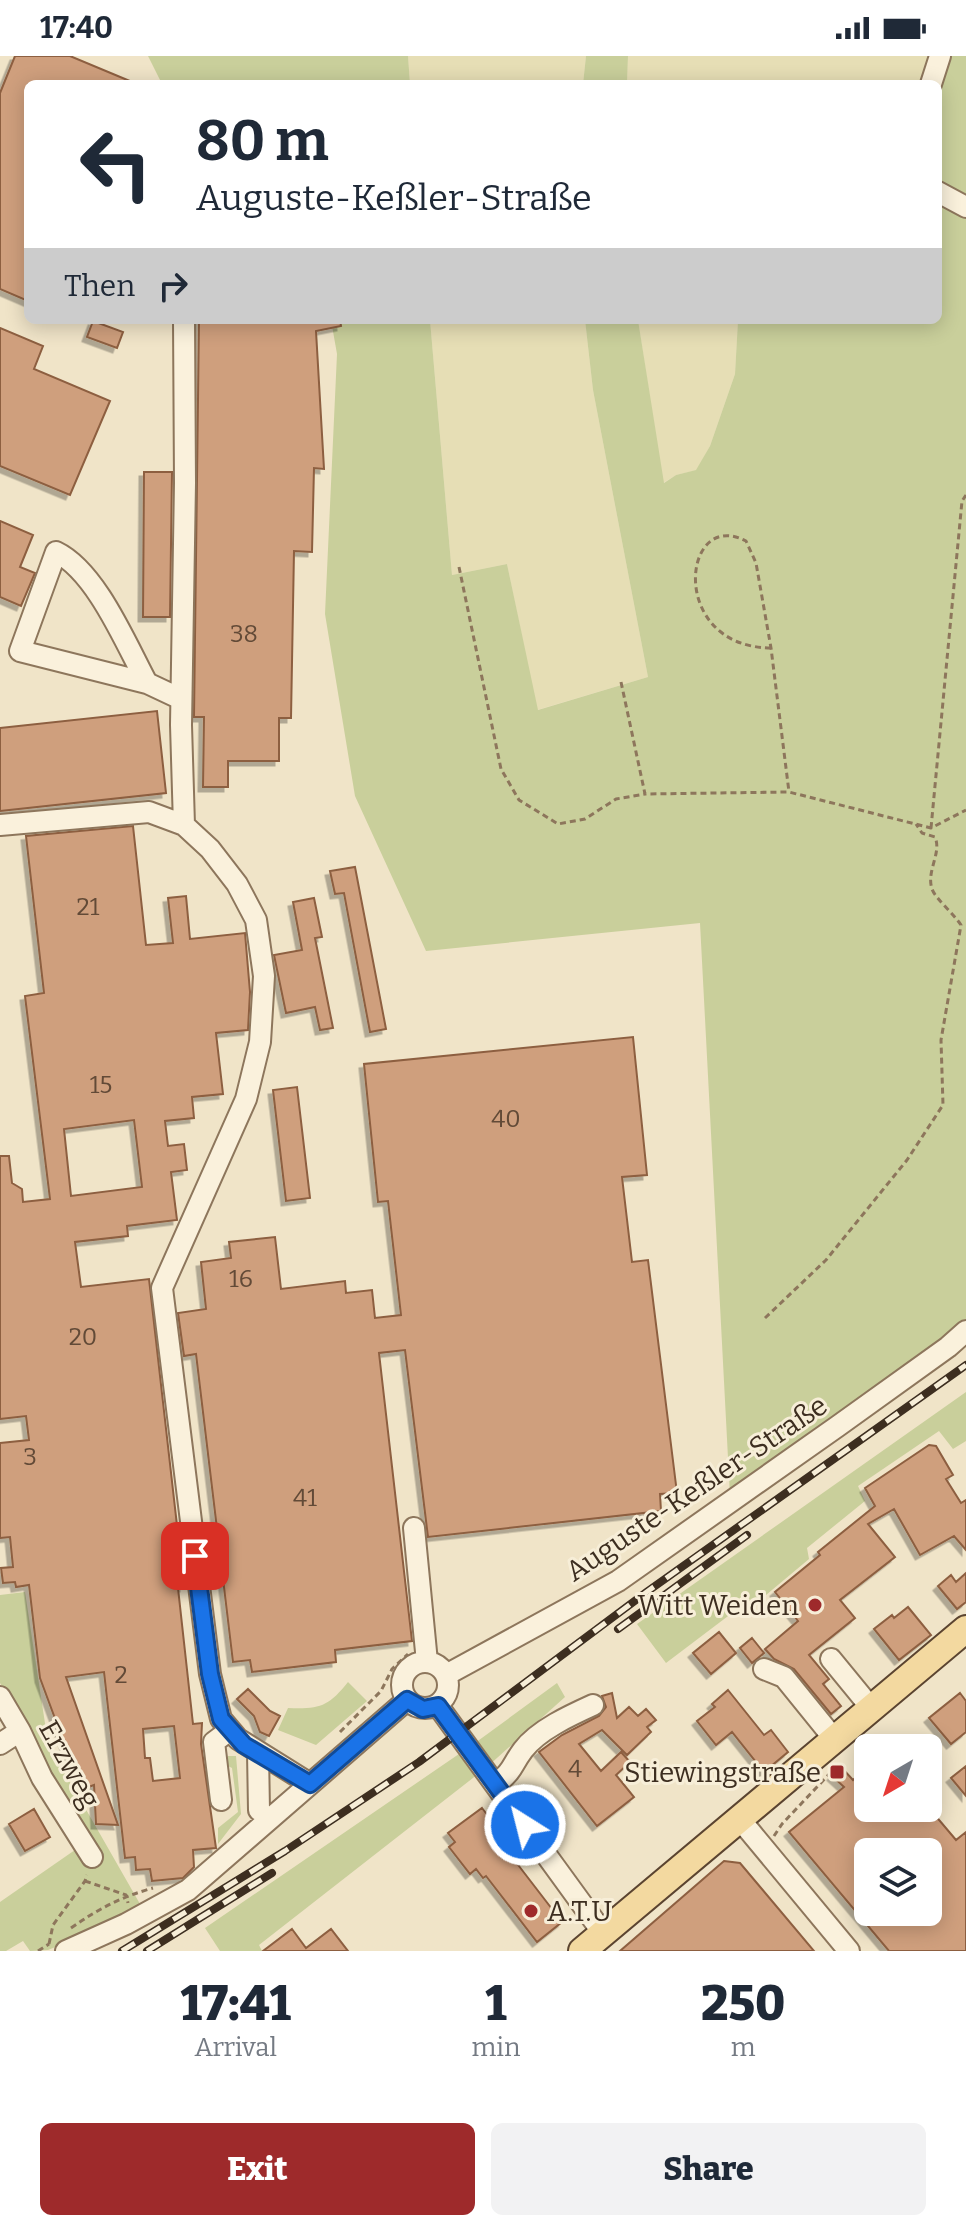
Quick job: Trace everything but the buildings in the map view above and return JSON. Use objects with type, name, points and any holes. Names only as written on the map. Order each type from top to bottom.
[{"type":"main road","points":[[582,1951],[738,1817],[966,1629]]},
{"type":"street","points":[[932,80],[940,56]]},
{"type":"street","points":[[942,194],[966,207]]},
{"type":"street","points":[[184,324],[181,699],[184,825]]},
{"type":"street","points":[[147,683],[113,615],[70,558],[56,552],[10,652],[147,683],[181,699]]},
{"type":"street","points":[[0,825],[149,812],[184,825],[210,849],[237,884],[256,920],[264,976],[260,1042],[246,1099],[162,1288],[210,1674],[221,1719],[244,1745],[310,1784]]},
{"type":"street","name":"Auguste-Keßler-Straße","points":[[446,1675],[618,1581],[850,1418],[966,1331]]},
{"type":"street","points":[[414,1528],[427,1662]]},
{"type":"street","points":[[831,1659],[872,1709]]},
{"type":"street","points":[[427,1662],[446,1675],[447,1694],[438,1706],[423,1709],[407,1700],[402,1691],[403,1676],[413,1665],[427,1662]]},
{"type":"street","points":[[764,1669],[784,1677],[835,1740]]},
{"type":"street","name":"Erzweg","points":[[0,1697],[42,1778],[92,1857]]},
{"type":"street","points":[[57,1948],[126,1924],[188,1890],[407,1700]]},
{"type":"street","points":[[496,1784],[511,1772],[524,1748],[563,1719],[593,1705]]},
{"type":"street","points":[[438,1706],[603,1933]]},
{"type":"street","points":[[221,1800],[214,1742],[230,1730]]},
{"type":"street","points":[[0,1744],[20,1731]]},
{"type":"street","points":[[258,1753],[259,1810]]},
{"type":"street","points":[[738,1817],[849,1951]]},
{"type":"path","points":[[931,828],[962,501],[966,495]]},
{"type":"path","points":[[771,648],[749,648],[708,622],[693,580],[698,561],[719,535],[732,534],[746,541],[756,563],[771,648],[789,792]]},
{"type":"path","points":[[459,567],[501,769],[519,800],[558,824],[585,819],[616,799],[645,794],[789,792],[931,828],[966,810]]},
{"type":"path","points":[[621,682],[645,794]]},
{"type":"path","points":[[765,1318],[826,1260],[907,1160],[943,1105],[941,1040],[961,925],[932,892],[930,875],[938,843],[935,837],[922,833],[916,824]]},
{"type":"path","points":[[762,1846],[779,1832],[782,1824],[834,1769],[837,1772]]},
{"type":"path","points":[[38,1951],[57,1948],[53,1925],[85,1881],[126,1895],[129,1902]]},
{"type":"shaded area","points":[[408,56],[586,56],[583,80],[410,80]]},
{"type":"shaded area","points":[[628,56],[931,56],[925,80],[627,80]]},
{"type":"shaded area","points":[[430,324],[585,324],[593,390],[648,677],[537,710],[507,564],[452,575]]},
{"type":"shaded area","points":[[639,324],[738,324],[735,374],[710,446],[697,470],[676,475],[663,483]]},
{"type":"green space","points":[[148,56],[408,56],[410,80],[160,80]]},
{"type":"green space","points":[[586,56],[628,56],[627,80],[583,80]]},
{"type":"green space","points":[[941,56],[966,56],[966,206],[942,193],[942,80],[938,80]]},
{"type":"green space","points":[[942,206],[966,219],[966,1320],[942,1342],[730,1496],[700,923],[426,951],[355,796],[325,614],[337,354],[332,324],[430,324],[452,575],[507,564],[538,710],[648,677],[593,390],[585,324],[639,324],[664,483],[676,475],[696,470],[710,446],[735,374],[738,324],[942,324]]},
{"type":"green space","points":[[966,1392],[966,1441],[953,1449],[939,1431],[858,1486],[865,1501],[807,1548],[809,1559],[766,1595],[740,1607],[666,1663],[637,1624]]},
{"type":"green space","points":[[25,1592],[48,1743],[144,1911],[48,1950],[30,1951],[23,1941],[0,1951],[0,1902],[85,1843],[30,1734],[0,1683],[0,1595]]},
{"type":"green space","points":[[348,1682],[367,1701],[316,1745],[278,1730],[288,1708],[322,1705],[335,1697]]},
{"type":"green space","points":[[557,1683],[565,1697],[487,1767],[259,1945],[262,1951],[220,1951],[205,1928],[475,1743]]},
{"type":"green space","points":[[228,1756],[236,1756],[241,1814],[218,1844],[218,1828],[238,1812],[232,1768],[224,1764]]},
{"type":"railway","points":[[122,1951],[285,1851],[419,1762],[648,1591],[966,1365]]},
{"type":"railway","points":[[618,1629],[747,1535]]},
{"type":"railway","points":[[147,1951],[272,1873]]},
{"type":"place","name":"Witt Weiden","points":[[815,1605]]},
{"type":"place","name":"Stiewingstraße","points":[[837,1772]]},
{"type":"place","name":"A.T.U","points":[[531,1911]]},
{"type":"route","points":[[195,1556],[210,1674],[221,1719],[244,1745],[310,1784],[407,1700],[423,1709],[438,1706],[525,1825]]}]
